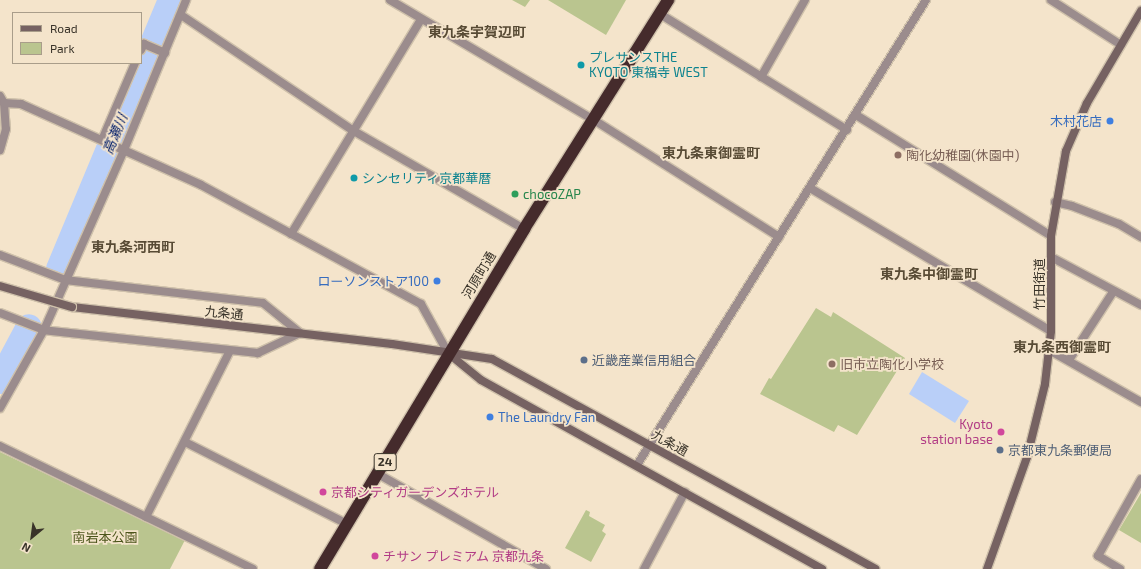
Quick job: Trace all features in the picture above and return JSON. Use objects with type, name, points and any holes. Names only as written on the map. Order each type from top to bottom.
[{"type":"highway","name":"河原町通","points":[[320,569],[378,474],[448,353],[668,0]]},
{"type":"main road","name":"竹田街道","points":[[987,569],[1031,443],[1040,408],[1051,331],[1051,236],[1055,202],[1066,151],[1077,122],[1141,11]]},
{"type":"main road","name":"九条通","points":[[0,286],[72,307],[300,333],[492,359],[875,569]]},
{"type":"main road","points":[[448,353],[481,380],[637,465],[822,569]]},
{"type":"street","points":[[0,408],[44,330],[162,52],[181,15],[186,0]]},
{"type":"street","points":[[390,0],[594,120],[779,237]]},
{"type":"street","points":[[761,77],[805,0]]},
{"type":"street","points":[[637,465],[847,130],[926,0]]},
{"type":"street","points":[[1051,0],[1121,45]]},
{"type":"street","points":[[660,14],[847,130]]},
{"type":"street","points":[[181,15],[352,130],[524,229]]},
{"type":"street","points":[[291,234],[352,130],[421,19]]},
{"type":"street","points":[[142,47],[162,52]]},
{"type":"street","points":[[104,141],[135,64]]},
{"type":"street","points":[[0,150],[6,129],[2,99],[21,104],[121,148],[202,185],[421,304],[448,353]]},
{"type":"street","points":[[856,115],[1051,236]]},
{"type":"street","points":[[810,188],[1051,331]]},
{"type":"street","points":[[1055,202],[1119,224],[1141,237]]},
{"type":"street","points":[[0,255],[65,280],[263,303],[300,333],[258,353],[44,330],[0,313]]},
{"type":"street","points":[[1051,257],[1113,292],[1141,305]]},
{"type":"street","points":[[1069,360],[1113,292]]},
{"type":"street","points":[[1049,350],[1141,402]]},
{"type":"street","points":[[146,517],[230,351]]},
{"type":"street","points":[[185,442],[347,524]]},
{"type":"street","points":[[0,446],[253,569]]},
{"type":"street","points":[[378,474],[546,569]]},
{"type":"street","points":[[1120,569],[1098,556],[1141,479]]},
{"type":"street","points":[[644,569],[685,492]]},
{"type":"green space","points":[[512,0],[530,0],[525,7]]},
{"type":"green space","points":[[548,0],[626,0],[606,35]]},
{"type":"green space","points":[[816,308],[831,317],[833,312],[905,358],[857,435],[838,425],[834,432],[760,394]]},
{"type":"green space","name":"南岩本公園","points":[[0,452],[185,540],[170,569],[0,569]]},
{"type":"green space","points":[[1141,493],[1141,543],[1119,530]]},
{"type":"green space","points":[[586,510],[590,512],[589,516],[605,525],[602,531],[606,534],[591,562],[565,548]]},
{"type":"water","points":[[922,372],[969,401],[955,423],[909,394]]},
{"type":"waterway","name":"高瀬川","points":[[59,269],[171,0]]},
{"type":"waterway","name":"高瀬川","points":[[0,381],[29,327]]},
{"type":"place","name":"プレサンスTHE KYOTO 東福寺 WEST","points":[[581,65]]},
{"type":"place","name":"木村花店","points":[[1110,121]]},
{"type":"place","name":"陶化幼稚園(休園中)","points":[[898,155]]},
{"type":"place","name":"シンセリティ京都華暦","points":[[354,178]]},
{"type":"place","name":"chocoZAP","points":[[515,194]]},
{"type":"place","name":"ローソンストア100","points":[[437,281]]},
{"type":"place","name":"近畿産業信用組合","points":[[584,360]]},
{"type":"place","name":"旧市立陶化小学校","points":[[832,364]]},
{"type":"place","name":"The Laundry Fan","points":[[490,417]]},
{"type":"place","name":"Kyoto station base","points":[[1001,432]]},
{"type":"place","name":"京都東九条郵便局","points":[[1000,450]]},
{"type":"place","name":"京都シティガーデンズホテル","points":[[323,492]]},
{"type":"place","name":"チサン プレミアム 京都九条","points":[[375,556]]},
{"type":"district","name":"東九条宇賀辺町","points":[[477,32]]},
{"type":"district","name":"東九条東御霊町","points":[[711,153]]},
{"type":"district","name":"東九条河西町","points":[[133,247]]},
{"type":"district","name":"東九条中御霊町","points":[[929,274]]},
{"type":"district","name":"東九条西御霊町","points":[[1062,347]]}]
